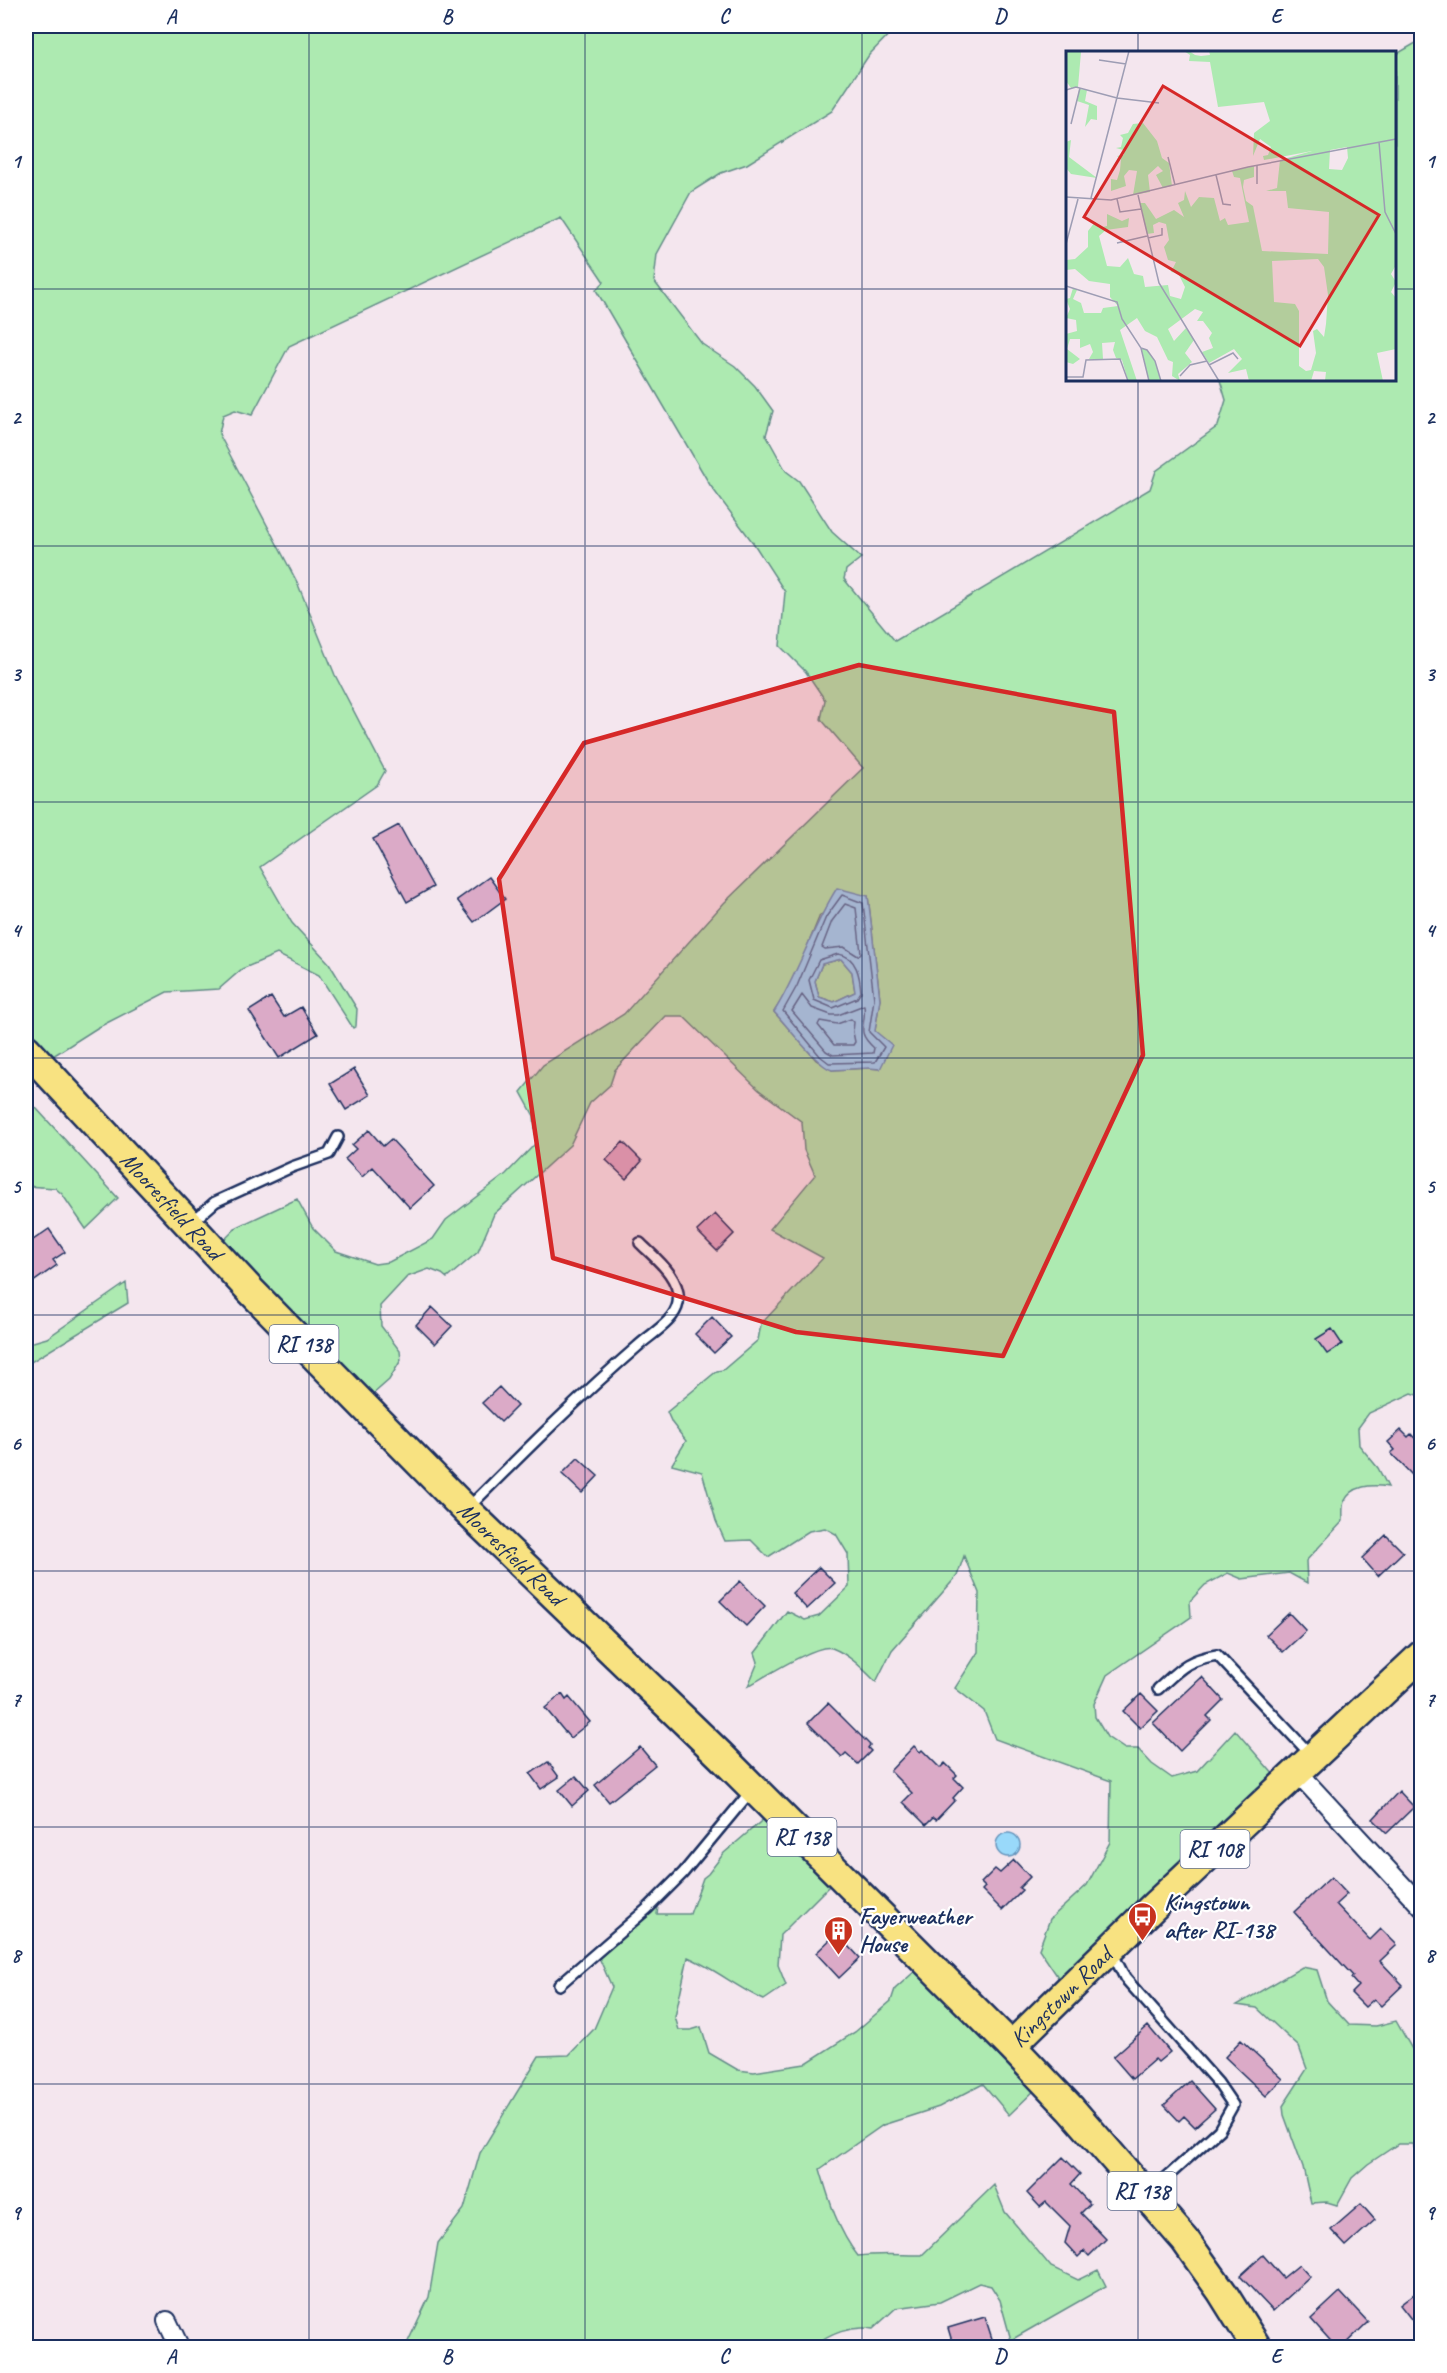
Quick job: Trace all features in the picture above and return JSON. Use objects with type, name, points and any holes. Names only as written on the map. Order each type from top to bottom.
[{"type":"main road","name":"Mooresfield Road","points":[[26,1049],[251,1291],[466,1510],[753,1789],[1011,2046]]},
{"type":"main road","name":"Kingstown Road","points":[[1257,2348],[1222,2292],[1185,2240],[1071,2109],[1011,2046],[1110,1949],[1422,1655]]},
{"type":"street","points":[[1305,1765],[1422,1907]]},
{"type":"street","points":[[167,2321],[180,2348]]},
{"type":"lane","points":[[189,1224],[215,1202],[292,1167],[329,1154],[338,1137]]},
{"type":"lane","points":[[466,1510],[636,1347],[670,1318],[678,1303],[677,1290],[669,1272],[640,1243]]},
{"type":"lane","points":[[1158,1689],[1180,1668],[1196,1658],[1217,1655],[1305,1765]]},
{"type":"lane","points":[[559,1985],[647,1909],[753,1789]]},
{"type":"lane","points":[[1110,1949],[1125,1978],[1218,2083],[1233,2105],[1219,2130],[1146,2196]]},
{"type":"highlighted area","points":[[859,665],[1114,712],[1143,1055],[1003,1356],[796,1332],[553,1258],[499,879],[584,743]]},
{"type":"green space","points":[[26,26],[897,26],[869,55],[832,111],[747,164],[721,173],[691,192],[657,254],[654,281],[702,344],[735,366],[755,386],[773,411],[766,435],[786,471],[799,481],[832,532],[861,558],[846,570],[844,579],[895,641],[1150,489],[1156,471],[1218,426],[1226,400],[1220,381],[1396,381],[1396,54],[1421,40],[1421,1396],[1412,1393],[1369,1413],[1358,1428],[1359,1445],[1378,1468],[1388,1487],[1363,1487],[1348,1496],[1343,1504],[1343,1521],[1306,1561],[1307,1583],[1289,1573],[1242,1579],[1228,1573],[1205,1585],[1190,1601],[1191,1617],[1107,1675],[1094,1704],[1095,1717],[1107,1737],[1125,1749],[1138,1749],[1152,1764],[1172,1778],[1197,1771],[1235,1730],[1275,1776],[1068,1992],[1039,1949],[1050,1919],[1087,1885],[1110,1842],[1111,1781],[995,1739],[984,1711],[955,1688],[978,1652],[979,1593],[964,1556],[957,1576],[892,1650],[876,1682],[845,1654],[832,1648],[825,1648],[803,1656],[748,1686],[758,1662],[755,1653],[787,1611],[805,1620],[819,1616],[849,1587],[848,1554],[836,1534],[825,1528],[809,1531],[768,1557],[751,1540],[725,1541],[716,1521],[702,1472],[672,1464],[686,1441],[672,1423],[667,1412],[717,1371],[723,1370],[758,1340],[761,1324],[823,1258],[770,1229],[815,1175],[804,1150],[802,1122],[759,1090],[683,1016],[666,1016],[615,1070],[610,1085],[590,1103],[570,1145],[494,1214],[478,1252],[447,1278],[429,1269],[407,1277],[380,1306],[381,1326],[400,1351],[401,1360],[389,1380],[364,1402],[213,1251],[237,1227],[297,1199],[313,1228],[336,1251],[375,1264],[389,1262],[433,1239],[446,1220],[506,1174],[536,1143],[534,1116],[521,1092],[543,1065],[624,1014],[724,903],[863,768],[821,719],[825,700],[806,672],[780,646],[785,592],[754,544],[710,485],[596,290],[604,282],[561,218],[289,346],[252,415],[235,410],[223,415],[219,434],[297,582],[335,675],[385,771],[377,785],[260,867],[292,923],[329,963],[357,1009],[356,1026],[353,1028],[319,975],[277,954],[242,969],[219,989],[167,992],[97,1028],[39,1065],[26,1053]],"holes":[[[868,896],[880,999],[875,1031],[879,1069],[832,1070],[816,1060],[774,1012],[792,984],[820,915]]]},
{"type":"green space","points":[[841,959],[852,972],[855,992],[834,1002],[819,997],[815,981],[822,964]]},
{"type":"green space","points":[[26,1097],[118,1198],[86,1229],[62,1194],[55,1188],[26,1186]]},
{"type":"green space","points":[[126,1283],[128,1303],[26,1365],[26,1344],[47,1338]]},
{"type":"green space","points":[[772,1812],[837,1878],[780,1935],[778,1965],[786,1985],[764,2000],[688,1957],[675,2017],[679,2030],[701,2027],[709,2053],[738,2070],[754,2072],[805,2064],[855,2032],[891,2001],[895,1989],[923,1964],[1039,2086],[1009,2115],[983,2084],[939,2107],[883,2125],[820,2169],[831,2204],[845,2236],[858,2256],[922,2255],[994,2185],[1005,2212],[1051,2267],[1078,2280],[1098,2270],[1106,2286],[1011,2340],[1000,2300],[991,2286],[979,2283],[940,2302],[896,2308],[873,2329],[856,2328],[841,2332],[812,2347],[405,2348],[429,2297],[438,2243],[464,2209],[480,2153],[539,2056],[569,2055],[594,2029],[612,1987],[597,1953],[610,1937],[658,1907],[657,1914],[690,1914],[703,1878],[724,1853]]},
{"type":"green space","points":[[1302,1967],[1317,1970],[1327,2001],[1349,2025],[1376,2026],[1396,2021],[1421,2065],[1421,2159],[1412,2144],[1398,2144],[1352,2178],[1337,2205],[1327,2202],[1311,2203],[1303,2167],[1284,2115],[1283,2106],[1307,2069],[1299,2047],[1257,2008],[1237,2005]]},
{"type":"water","points":[[837,888],[868,896],[880,999],[875,1031],[892,1045],[880,1069],[832,1070],[826,1067],[810,1053],[774,1012]],"holes":[[[841,959],[852,972],[855,992],[834,1002],[819,997],[815,981],[822,964]]]},
{"type":"water","points":[[1008,1833],[1013,1834],[1019,1840],[1019,1850],[1013,1856],[1008,1857],[1003,1856],[997,1850],[996,1845],[997,1840],[1003,1834]]},
{"type":"building","points":[[399,825],[433,887],[407,902],[373,839]]},
{"type":"building","points":[[489,877],[505,899],[474,922],[457,900]]},
{"type":"building","points":[[271,997],[284,1017],[301,1007],[318,1034],[279,1058],[249,1011]]},
{"type":"building","points":[[354,1069],[370,1095],[346,1110],[330,1084]]},
{"type":"building","points":[[369,1130],[383,1146],[391,1139],[434,1186],[410,1208],[373,1167],[362,1177],[345,1159],[356,1149],[352,1145]]},
{"type":"building","points":[[623,1142],[642,1161],[626,1179],[606,1160]]},
{"type":"building","points":[[715,1214],[734,1234],[717,1251],[697,1231]]},
{"type":"building","points":[[49,1229],[65,1252],[53,1260],[57,1265],[26,1287],[26,1245]]},
{"type":"building","points":[[432,1307],[452,1326],[435,1344],[416,1325]]},
{"type":"building","points":[[712,1317],[731,1337],[714,1353],[695,1334]]},
{"type":"building","points":[[1332,1329],[1342,1344],[1327,1354],[1316,1339]]},
{"type":"building","points":[[499,1387],[517,1406],[501,1422],[482,1403]]},
{"type":"building","points":[[1401,1430],[1408,1437],[1411,1434],[1422,1446],[1422,1466],[1412,1475],[1391,1453],[1395,1450],[1388,1442]]},
{"type":"building","points":[[578,1458],[598,1476],[582,1493],[562,1474]]},
{"type":"building","points":[[1386,1535],[1403,1552],[1378,1576],[1362,1558]]},
{"type":"building","points":[[819,1567],[835,1583],[807,1609],[792,1593]]},
{"type":"building","points":[[740,1581],[765,1606],[746,1626],[720,1601]]},
{"type":"building","points":[[1289,1613],[1306,1631],[1283,1652],[1266,1635]]},
{"type":"building","points":[[1202,1677],[1223,1700],[1207,1716],[1211,1720],[1180,1751],[1153,1723]]},
{"type":"building","points":[[562,1694],[566,1700],[569,1697],[590,1722],[570,1738],[545,1708]]},
{"type":"building","points":[[1141,1694],[1158,1711],[1140,1728],[1123,1711]]},
{"type":"building","points":[[828,1703],[870,1745],[868,1748],[871,1751],[858,1764],[846,1753],[842,1757],[808,1723]]},
{"type":"building","points":[[914,1746],[920,1752],[922,1750],[940,1768],[945,1763],[957,1775],[954,1778],[963,1787],[953,1798],[955,1800],[936,1820],[933,1818],[926,1825],[903,1802],[912,1793],[890,1771]]},
{"type":"building","points":[[640,1747],[655,1765],[609,1802],[595,1785]]},
{"type":"building","points":[[548,1762],[559,1777],[541,1789],[530,1774]]},
{"type":"building","points":[[576,1776],[589,1791],[572,1806],[559,1790]]},
{"type":"building","points":[[1399,1791],[1414,1807],[1387,1833],[1373,1819]]},
{"type":"building","points":[[1014,1860],[1030,1877],[1019,1888],[1022,1890],[1002,1910],[982,1890],[985,1887],[981,1883],[995,1869],[1000,1873]]},
{"type":"building","points":[[1331,1877],[1347,1894],[1336,1904],[1370,1940],[1381,1929],[1397,1945],[1380,1961],[1403,1985],[1381,2006],[1374,1999],[1365,2007],[1351,1993],[1358,1986],[1351,1978],[1353,1976],[1294,1912]]},
{"type":"building","name":"Fayerweather House","points":[[837,1933],[860,1958],[839,1978],[816,1953]]},
{"type":"building","points":[[1148,2026],[1170,2052],[1158,2062],[1155,2059],[1132,2079],[1113,2057]]},
{"type":"building","points":[[1241,2040],[1283,2079],[1266,2096],[1225,2057]]},
{"type":"building","points":[[1190,2081],[1215,2109],[1195,2127],[1184,2116],[1179,2121],[1164,2105]]},
{"type":"building","points":[[1063,2157],[1080,2174],[1071,2184],[1090,2204],[1081,2213],[1106,2239],[1089,2256],[1084,2251],[1078,2257],[1065,2243],[1070,2226],[1046,2202],[1040,2207],[1027,2193]]},
{"type":"building","points":[[1361,2204],[1375,2220],[1346,2246],[1331,2230]]},
{"type":"building","points":[[1263,2255],[1283,2278],[1299,2265],[1310,2277],[1273,2311],[1240,2276]]},
{"type":"building","points":[[1340,2292],[1368,2322],[1341,2348],[1337,2348],[1311,2319]]},
{"type":"building","points":[[1414,2294],[1422,2304],[1422,2333],[1400,2305]]},
{"type":"building","points":[[985,2317],[995,2348],[954,2348],[948,2328]]},
{"type":"place","name":"Kingstown after RI-138","points":[[1143,1942]]},
{"type":"place","name":"Fayerweather House","points":[[838,1956]]}]
